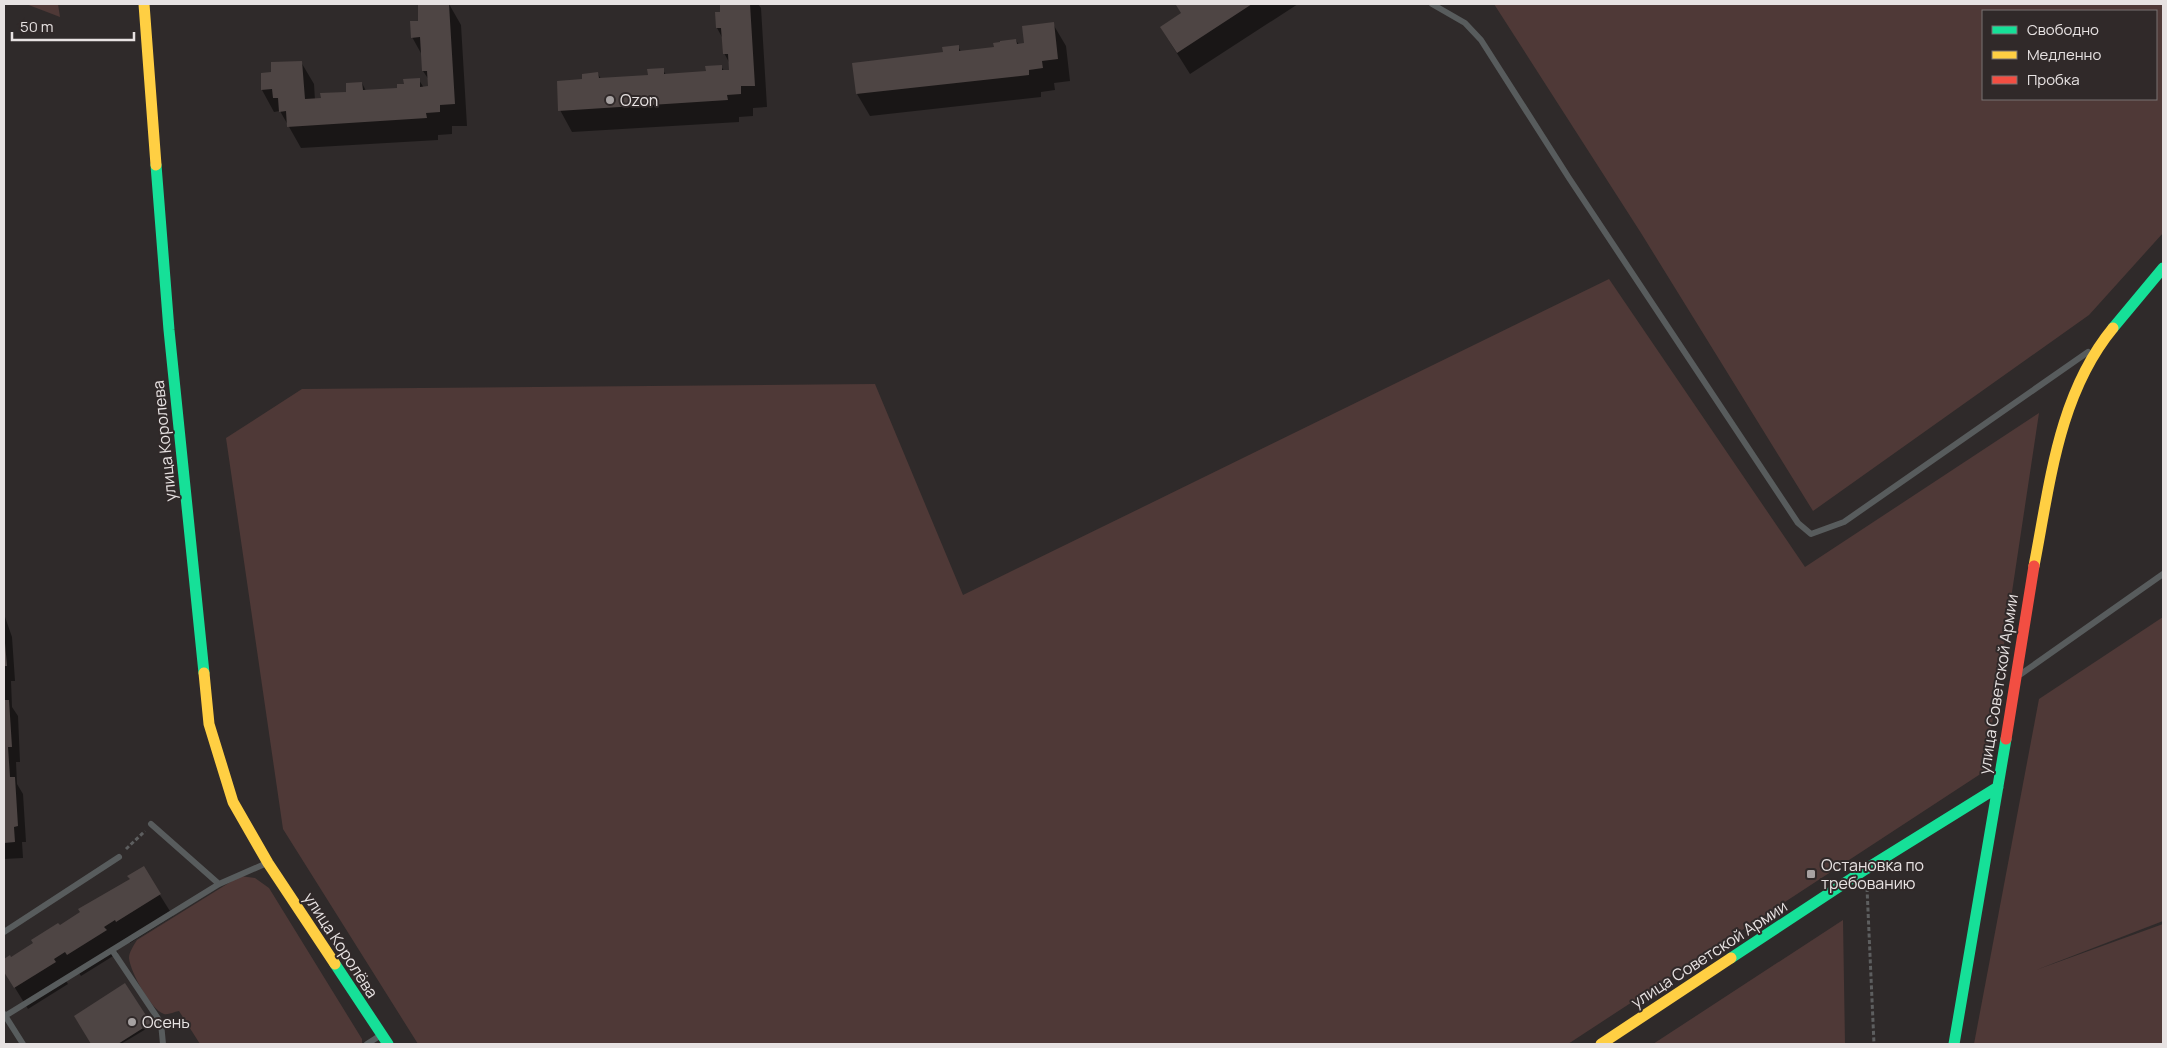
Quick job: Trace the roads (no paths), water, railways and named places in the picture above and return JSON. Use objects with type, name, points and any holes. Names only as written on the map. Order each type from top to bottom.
[{"type":"street","name":"улица Королева","points":[[144,4],[169,330],[209,724],[234,802],[268,863]]},
{"type":"street","name":"улица Советской Армии","points":[[1601,1044],[1866,869],[1998,787],[2033,569],[2060,433],[2078,385],[2102,342],[2163,268]]},
{"type":"street","points":[[1954,1044],[1998,787]]},
{"type":"street","name":"улица Королёва","points":[[268,863],[384,1040]]},
{"type":"lane","points":[[1432,4],[1465,23],[1481,40],[1569,178],[1798,523],[1811,534],[1844,522],[2102,342]]},
{"type":"lane","points":[[2016,677],[2163,574]]},
{"type":"lane","points":[[151,824],[219,884]]},
{"type":"lane","points":[[4,932],[119,856]]},
{"type":"lane","points":[[23,1044],[4,1016],[219,884],[268,863]]},
{"type":"lane","points":[[112,950],[162,1023],[163,1044]]},
{"type":"lane","points":[[367,1044],[384,1040]]},
{"type":"place","name":"Ozon","points":[[610,100]]},
{"type":"place","name":"Остановка по требованию","points":[[1811,874]]},
{"type":"place","name":"Осень","points":[[132,1022]]}]
